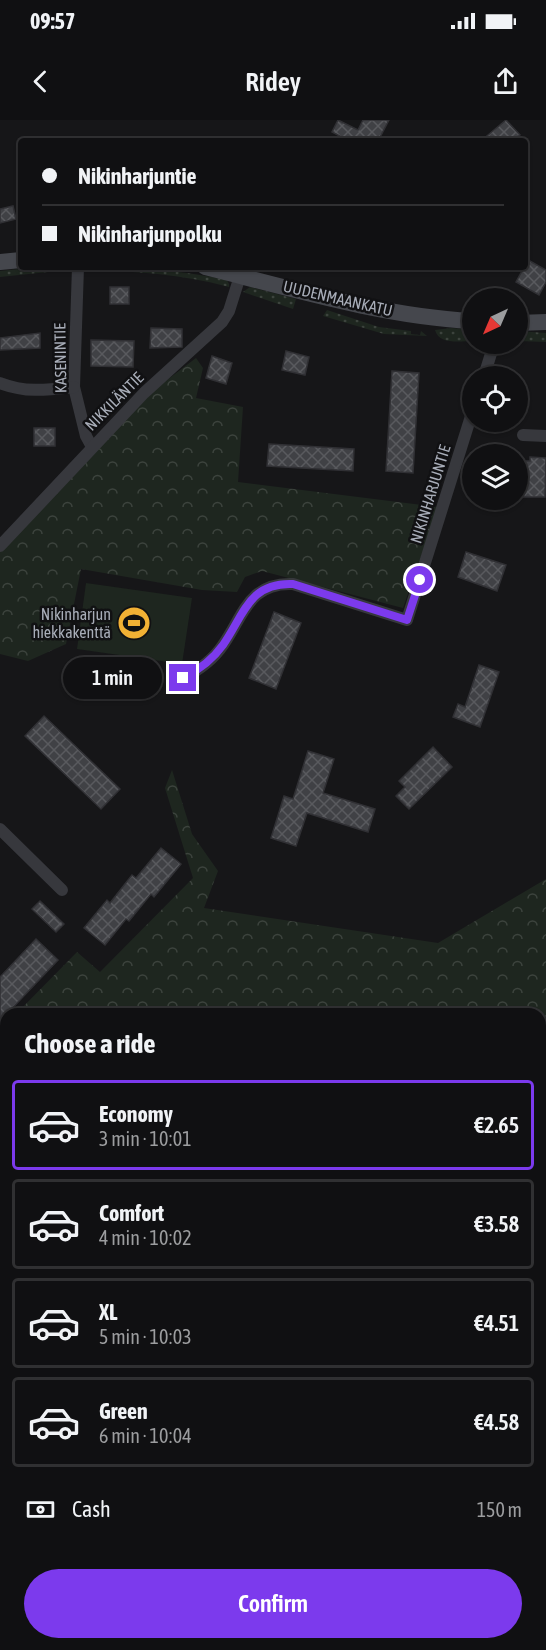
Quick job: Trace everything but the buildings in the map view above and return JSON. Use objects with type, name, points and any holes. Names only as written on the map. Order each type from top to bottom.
[{"type":"main road","points":[[0,262],[18,260]]},
{"type":"main road","name":"UUDENMAANKATU","points":[[217,270],[362,306],[435,319],[462,320]]},
{"type":"main road","points":[[528,323],[546,322]]},
{"type":"street","name":"KASENINTIE","points":[[78,270],[74,387],[82,423],[92,447]]},
{"type":"street","name":"NIKKILÄNTIE","points":[[0,546],[144,393],[222,322],[229,311],[240,276]]},
{"type":"street","points":[[0,383],[32,391],[74,387]]},
{"type":"street","name":"NIKINHARJUNTIE","points":[[183,678],[200,669],[223,646],[244,609],[257,595],[279,584],[293,584],[407,620],[466,432]]},
{"type":"street","points":[[523,435],[546,436]]},
{"type":"street","points":[[0,829],[62,890]]},
{"type":"green space","points":[[18,269],[67,270],[0,277],[0,271]]},
{"type":"green space","points":[[86,270],[175,271],[227,280],[229,287],[193,279],[122,271]]},
{"type":"green space","points":[[250,287],[296,299],[293,309],[243,292]]},
{"type":"green space","points":[[327,310],[379,327],[411,331],[411,334],[420,335],[421,331],[427,336],[384,334],[323,316]]},
{"type":"green space","points":[[462,329],[462,341],[445,340],[437,335],[435,330]]},
{"type":"green space","points":[[528,332],[546,333],[546,342],[528,341]]},
{"type":"green space","points":[[196,358],[203,368],[196,398],[243,407],[238,482],[438,507],[403,608],[262,571],[245,577],[237,592],[202,590],[81,569],[66,644],[28,661],[0,654],[0,552],[146,396]]},
{"type":"green space","name":"Nikinharjun hiekkakenttä","points":[[86,583],[192,598],[182,664],[77,649]]},
{"type":"green space","points":[[172,770],[192,834],[218,871],[204,908],[438,943],[546,879],[546,1008],[22,1008],[77,952],[100,972],[193,878],[165,788]]},
{"type":"place","name":"Nikinharjun hiekkakenttä","points":[[134,623]]},
{"type":"route","points":[[183,678],[200,669],[223,646],[244,609],[267,588],[279,584],[293,584],[407,620],[420,580]]}]
